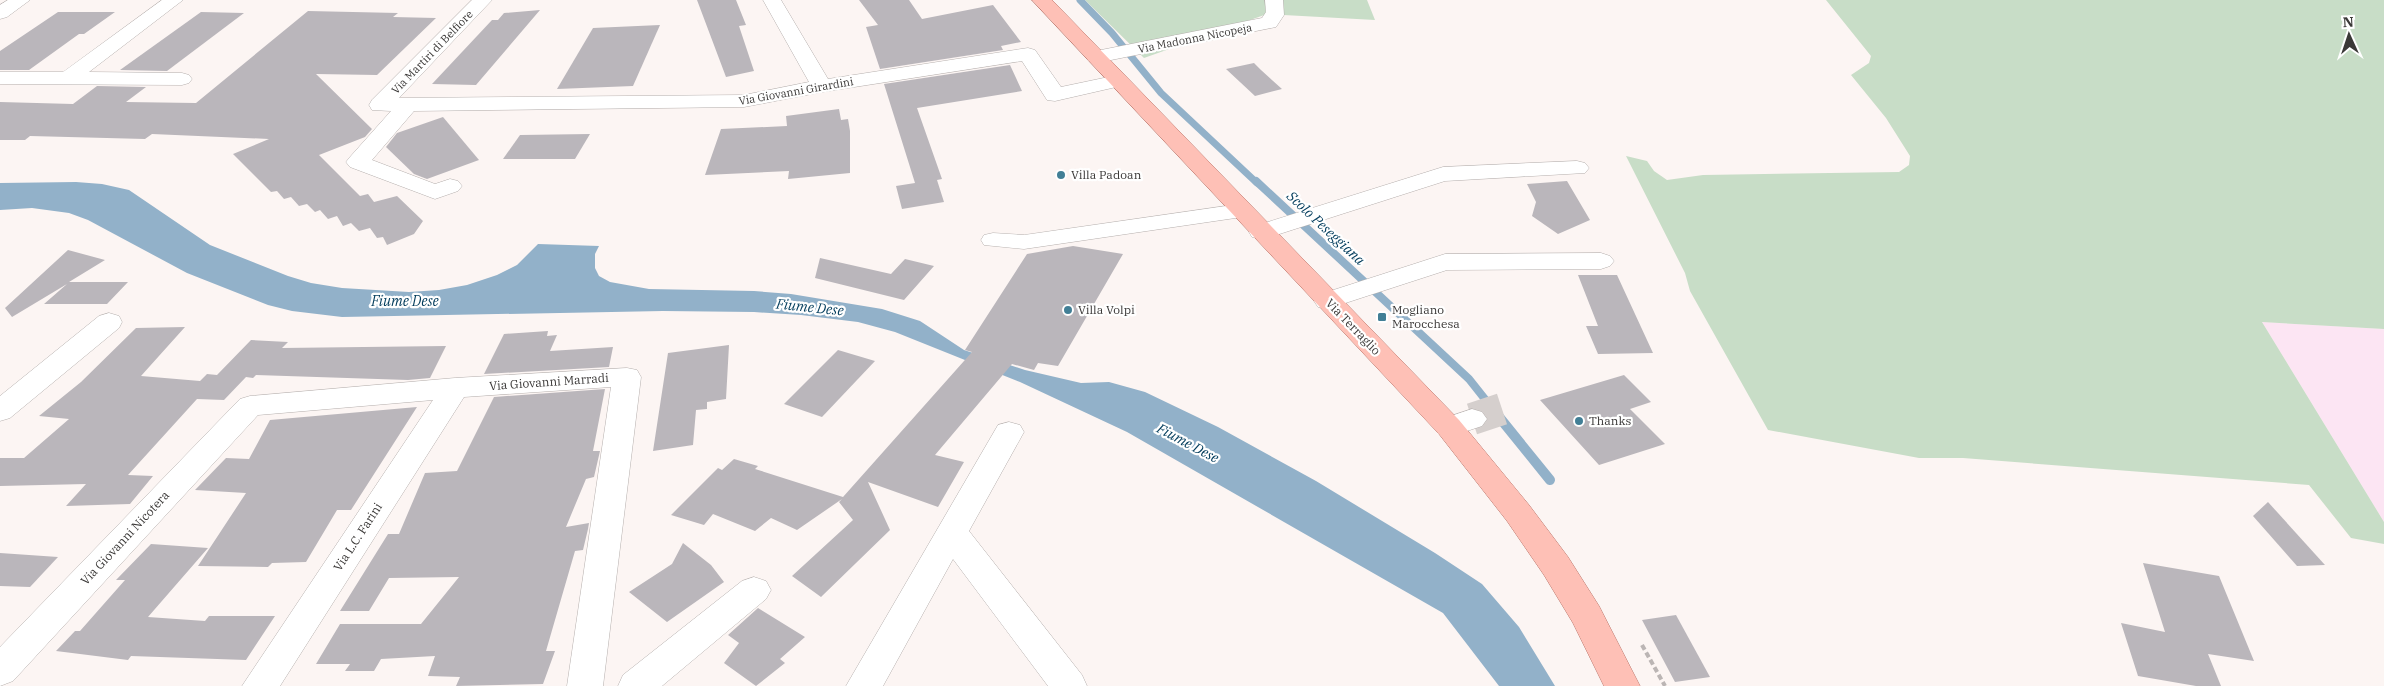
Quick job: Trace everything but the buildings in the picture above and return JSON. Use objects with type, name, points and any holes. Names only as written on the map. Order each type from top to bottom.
[{"type":"main road","name":"Via Terraglio","points":[[1041,0],[1106,56],[1107,83],[1240,210],[1327,301],[1461,423],[1587,616],[1622,686]]},
{"type":"street","points":[[0,13],[21,0]]},
{"type":"street","points":[[68,78],[174,0]]},
{"type":"street","name":"Via Martiri di Belfiore","points":[[380,105],[483,0]]},
{"type":"street","points":[[772,0],[822,86]]},
{"type":"street","name":"Via Madonna Nicopeja","points":[[1106,56],[1269,23],[1275,16],[1277,9],[1274,0]]},
{"type":"street","name":"Via Giovanni Girardini","points":[[380,105],[744,101],[822,86],[1028,54],[1055,95],[1107,83]]},
{"type":"street","points":[[0,78],[182,79]]},
{"type":"street","points":[[409,104],[358,162],[434,192],[450,186]]},
{"type":"street","points":[[1261,232],[1443,174],[1577,168]]},
{"type":"street","points":[[993,240],[1024,242],[1240,210]]},
{"type":"street","points":[[1327,301],[1445,262],[1601,261]]},
{"type":"street","points":[[0,411],[109,322]]},
{"type":"street","name":"Via Giovanni Marradi","points":[[250,406],[455,388],[627,377],[585,686]]},
{"type":"street","name":"Via L.C. Farini","points":[[260,686],[455,388]]},
{"type":"street","name":"Via Giovanni Nicotera","points":[[0,671],[250,406]]},
{"type":"street","points":[[864,686],[1009,432]]},
{"type":"street","points":[[952,533],[1070,686]]},
{"type":"street","points":[[636,686],[754,590]]},
{"type":"path","points":[[1642,645],[1665,686]]},
{"type":"shaded area","points":[[2262,322],[2384,329],[2384,522]]},
{"type":"green space","points":[[1085,0],[1367,0],[1375,20],[1267,14],[1144,58]]},
{"type":"green space","points":[[1826,0],[2384,0],[2384,329],[2262,322],[2384,522],[2384,544],[2351,538],[2309,485],[1963,458],[1919,458],[1768,430],[1690,291],[1685,273],[1626,156],[1647,161],[1654,171],[1667,180],[1703,175],[1899,172],[1909,165],[1910,156],[1886,118],[1851,75],[1869,63],[1871,56]]},
{"type":"water","name":"Fiume Dese","points":[[76,182],[102,184],[129,190],[210,245],[288,276],[311,283],[342,288],[409,292],[439,290],[467,285],[497,275],[517,265],[538,244],[599,246],[595,254],[595,268],[599,276],[610,282],[649,289],[754,291],[791,294],[882,309],[920,321],[964,350],[1025,370],[1081,383],[1109,382],[1145,392],[1218,427],[1316,481],[1435,553],[1482,584],[1519,627],[1555,686],[1499,686],[1443,613],[1127,432],[1020,382],[895,332],[858,322],[801,315],[754,312],[663,311],[342,317],[292,311],[268,305],[187,273],[88,220],[69,213],[32,208],[0,210],[0,183]]},
{"type":"waterway","name":"Scolo Peseggiana","points":[[1080,0],[1112,33],[1161,93],[1257,183]]},
{"type":"waterway","name":"Scolo Peseggiana","points":[[1256,181],[1469,379],[1492,408]]},
{"type":"waterway","name":"Scolo Peseggiana","points":[[1491,407],[1550,480]]},
{"type":"tunnel","points":[[1472,419],[1502,409]]},
{"type":"place","name":"Villa Padoan","points":[[1061,175]]},
{"type":"place","name":"Villa Volpi","points":[[1068,310]]},
{"type":"place","name":"Mogliano Marocchesa","points":[[1382,317]]},
{"type":"place","name":"Thanks","points":[[1579,421]]}]
